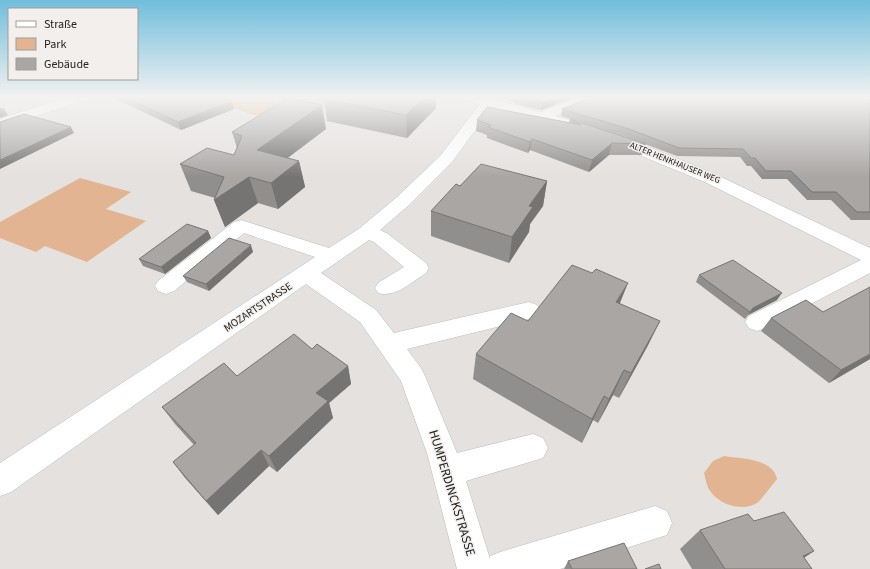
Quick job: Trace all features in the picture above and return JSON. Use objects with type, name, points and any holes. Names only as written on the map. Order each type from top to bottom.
[{"type":"street","name":"MOZARTSTRASSE","points":[[0,481],[367,232],[403,201],[446,159],[466,124]]},
{"type":"street","name":"ALTER HENKHAUSER WEG","points":[[566,124],[669,160],[724,183],[870,256]]},
{"type":"street","points":[[166,286],[241,226],[333,256]]},
{"type":"street","points":[[367,232],[381,238],[418,268],[386,288]]},
{"type":"street","points":[[757,322],[870,264]]},
{"type":"street","name":"HUMPERDINCKSTRASSE","points":[[306,274],[368,316],[412,376],[442,453],[475,569]]},
{"type":"street","points":[[388,344],[528,311]]},
{"type":"street","points":[[447,471],[533,448]]},
{"type":"street","points":[[503,569],[655,523]]},
{"type":"green space","points":[[80,178],[131,192],[106,209],[146,221],[87,262],[45,246],[36,252],[0,238],[0,222]]},
{"type":"green space","points":[[724,456],[763,463],[774,472],[777,479],[757,503],[750,506],[736,506],[721,501],[710,491],[704,473],[713,461]]},
{"type":"building","points":[[0,124],[59,124],[71,127],[0,160]]},
{"type":"building","points":[[246,124],[295,124],[257,150],[299,161],[271,183],[249,177],[214,200],[224,177],[180,164],[207,148],[234,155],[242,136],[232,132]]},
{"type":"building","points":[[487,124],[573,124],[581,125],[578,124],[584,124],[646,144],[612,143],[592,160],[532,139],[530,142],[488,127],[491,125]]},
{"type":"building","points":[[611,124],[870,124],[870,212],[857,212],[836,192],[812,192],[791,171],[766,171],[755,158],[751,158],[743,149],[679,148]]},
{"type":"building","points":[[481,164],[547,181],[529,206],[533,207],[512,237],[431,211],[456,184],[460,186]]},
{"type":"building","points":[[187,224],[208,231],[161,267],[139,259]]},
{"type":"building","points":[[229,238],[251,245],[206,284],[183,276]]},
{"type":"building","points":[[733,260],[782,293],[753,308],[750,312],[699,275]]},
{"type":"building","points":[[572,265],[592,273],[596,269],[628,283],[616,302],[660,321],[631,373],[624,370],[609,399],[604,396],[592,419],[476,354],[511,313],[528,321]]},
{"type":"building","points":[[870,287],[870,354],[841,370],[771,318],[806,300],[823,312]]},
{"type":"building","points":[[294,334],[312,349],[317,344],[348,366],[316,393],[328,401],[269,456],[261,450],[206,501],[173,462],[196,443],[162,407],[224,363],[237,376]]},
{"type":"building","points":[[784,512],[814,551],[803,556],[812,569],[725,569],[700,530],[748,514],[754,521]]},
{"type":"building","points":[[624,543],[637,569],[572,569],[568,561]]},
{"type":"building","points":[[659,564],[661,569],[645,569]]}]
